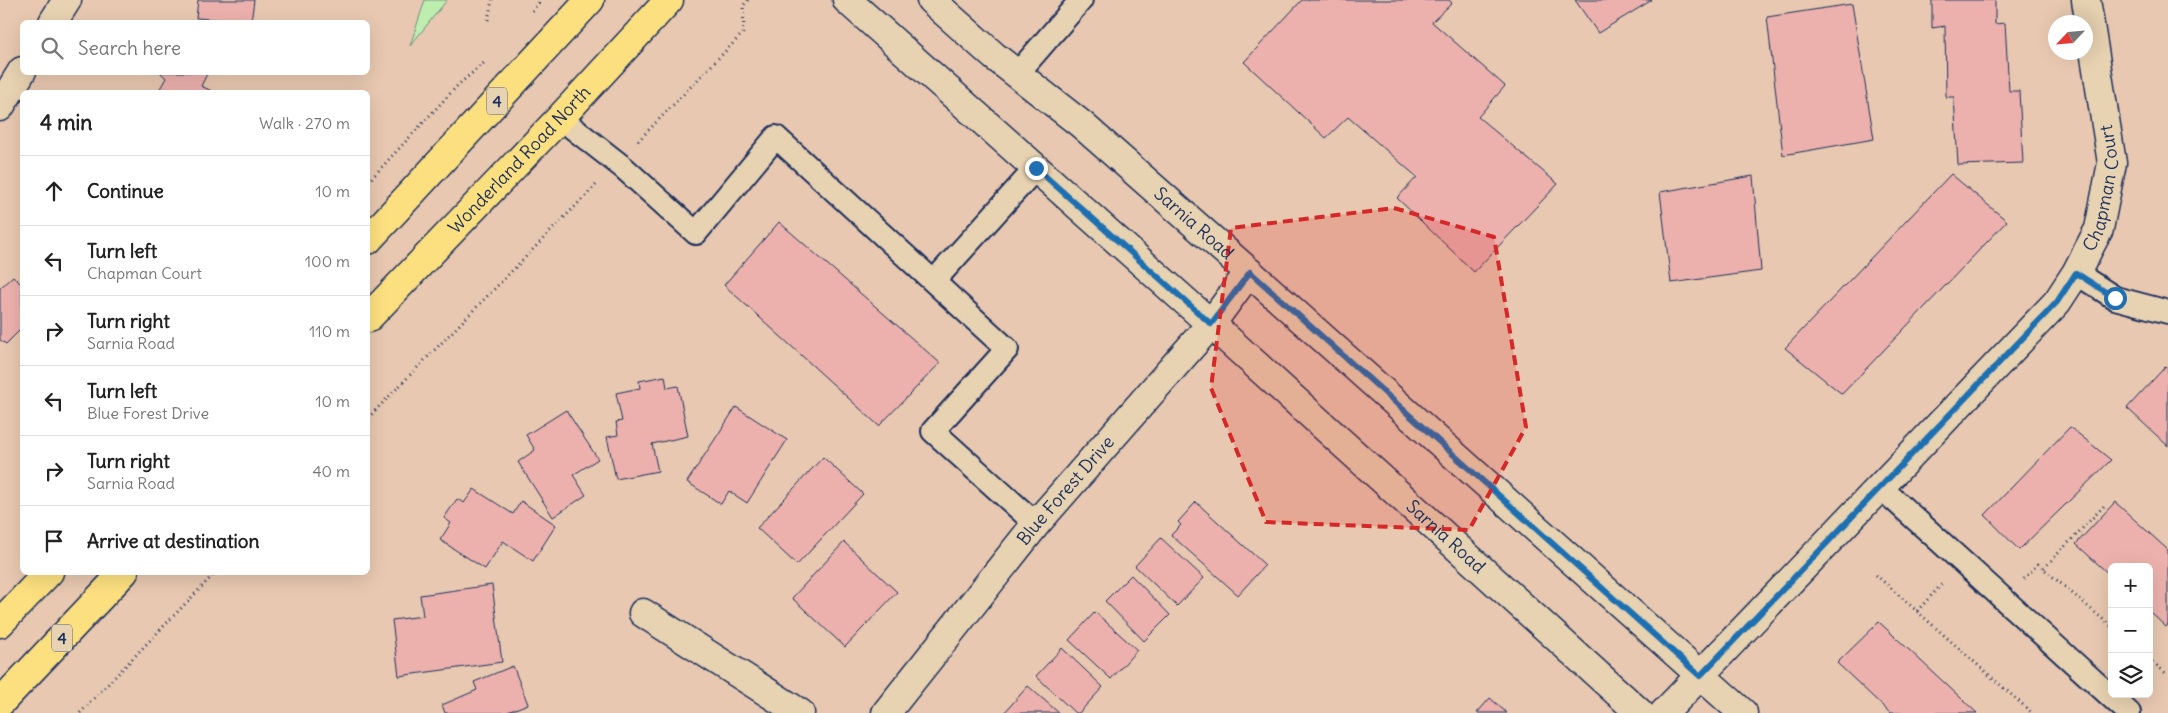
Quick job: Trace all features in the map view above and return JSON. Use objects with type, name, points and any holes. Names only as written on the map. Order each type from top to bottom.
[{"type":"main road","points":[[54,20],[67,0]]},
{"type":"main road","name":"4","points":[[370,238],[590,0]]},
{"type":"main road","name":"Wonderland Road North","points":[[370,316],[560,118],[668,0]]},
{"type":"main road","name":"Sarnia Road","points":[[847,0],[1211,324],[1640,713]]},
{"type":"main road","name":"Sarnia Road","points":[[931,0],[1017,74],[1081,124],[1250,272],[1743,713]]},
{"type":"main road","name":"Chapman Court","points":[[1664,713],[2057,302],[2076,273],[2099,229],[2112,164],[2086,0]]},
{"type":"main road","points":[[0,107],[20,74]]},
{"type":"main road","name":"Blue Forest Drive","points":[[886,713],[1036,524],[1211,324],[1250,272]]},
{"type":"main road","points":[[0,623],[46,575]]},
{"type":"main road","name":"4","points":[[0,702],[121,575]]},
{"type":"main road","points":[[642,613],[800,713]]},
{"type":"lane","points":[[1017,74],[1081,0]]},
{"type":"lane","points":[[560,118],[617,163],[696,233],[776,137],[1007,349],[932,432],[1036,524]]},
{"type":"lane","points":[[934,281],[1036,168]]},
{"type":"lane","points":[[2076,273],[2115,298],[2168,312]]},
{"type":"lane","points":[[1879,486],[2129,713]]},
{"type":"path","points":[[488,20],[492,0]]},
{"type":"path","points":[[530,13],[541,0]]},
{"type":"path","points":[[370,416],[744,32],[743,6],[748,0]]},
{"type":"path","points":[[370,180],[458,85],[487,60]]},
{"type":"path","points":[[2105,506],[2044,568],[2108,624]]},
{"type":"path","points":[[80,713],[213,575]]},
{"type":"path","points":[[1876,575],[2032,713]]},
{"type":"path","points":[[1917,612],[1944,581]]},
{"type":"path","points":[[2153,662],[2168,675]]},
{"type":"highlighted area","points":[[1394,208],[1494,237],[1526,427],[1469,530],[1266,522],[1211,388],[1231,228]]},
{"type":"green space","points":[[425,0],[447,0],[410,46]]},
{"type":"building","points":[[198,0],[254,0],[251,20],[196,18]]},
{"type":"building","points":[[1302,0],[1449,0],[1452,3],[1432,22],[1505,86],[1478,117],[1558,184],[1474,272],[1397,198],[1417,177],[1348,117],[1326,138],[1244,62]]},
{"type":"building","points":[[1575,0],[1652,0],[1598,33]]},
{"type":"building","points":[[1932,0],[1995,0],[1995,24],[2005,23],[2009,91],[2019,91],[2023,163],[1958,165],[1954,97],[1946,97],[1945,26],[1932,28]]},
{"type":"building","points":[[1852,4],[1874,139],[1783,155],[1767,17]]},
{"type":"building","points":[[163,75],[206,75],[201,86],[210,90],[159,90],[166,78]]},
{"type":"building","points":[[1951,174],[2007,221],[1842,394],[1785,348]]},
{"type":"building","points":[[1753,176],[1761,271],[1671,283],[1660,192]]},
{"type":"building","points":[[779,222],[940,363],[879,426],[724,285]]},
{"type":"building","points":[[13,276],[20,283],[20,330],[6,344],[0,340],[0,288]]},
{"type":"building","points":[[2166,366],[2168,368],[2168,446],[2127,408]]},
{"type":"building","points":[[665,376],[667,388],[678,386],[688,436],[652,444],[658,471],[616,479],[607,437],[618,435],[616,422],[622,421],[616,393],[640,388],[639,381]]},
{"type":"building","points":[[736,407],[787,440],[747,503],[729,491],[721,504],[687,482]]},
{"type":"building","points":[[566,410],[598,459],[573,475],[586,495],[553,517],[518,462],[535,450],[526,435]]},
{"type":"building","points":[[2070,427],[2111,460],[2019,550],[1985,515]]},
{"type":"building","points":[[823,457],[863,494],[797,565],[757,528]]},
{"type":"building","points":[[474,489],[513,514],[521,501],[556,525],[533,561],[503,541],[485,569],[440,540],[451,523],[444,518],[457,499],[464,503]]},
{"type":"building","points":[[1196,502],[1265,565],[1238,595],[1171,535],[1181,525],[1178,522]]},
{"type":"building","points":[[2115,502],[2168,550],[2168,625],[2166,627],[2153,615],[2153,563],[2108,563],[2108,573],[2076,544]]},
{"type":"building","points":[[1161,538],[1204,578],[1177,606],[1135,566]]},
{"type":"building","points":[[844,542],[897,592],[845,647],[792,598]]},
{"type":"building","points":[[1131,575],[1170,615],[1144,641],[1105,601]]},
{"type":"building","points":[[492,585],[502,662],[399,676],[392,620],[423,616],[420,595]]},
{"type":"building","points":[[1095,612],[1137,650],[1111,679],[1069,640]]},
{"type":"building","points":[[1879,622],[1977,713],[1890,713],[1837,663]]},
{"type":"building","points":[[1062,648],[1103,687],[1079,713],[1075,713],[1036,676]]},
{"type":"building","points":[[513,666],[528,704],[505,713],[445,713],[442,705],[477,690],[474,682]]},
{"type":"building","points":[[1028,686],[1059,713],[1004,713]]},
{"type":"building","points":[[1490,698],[1507,713],[1477,713]]},
{"type":"route","points":[[1036,168],[1211,324],[1250,272],[1700,676],[1879,486],[2057,302],[2076,273],[2115,298]]}]
